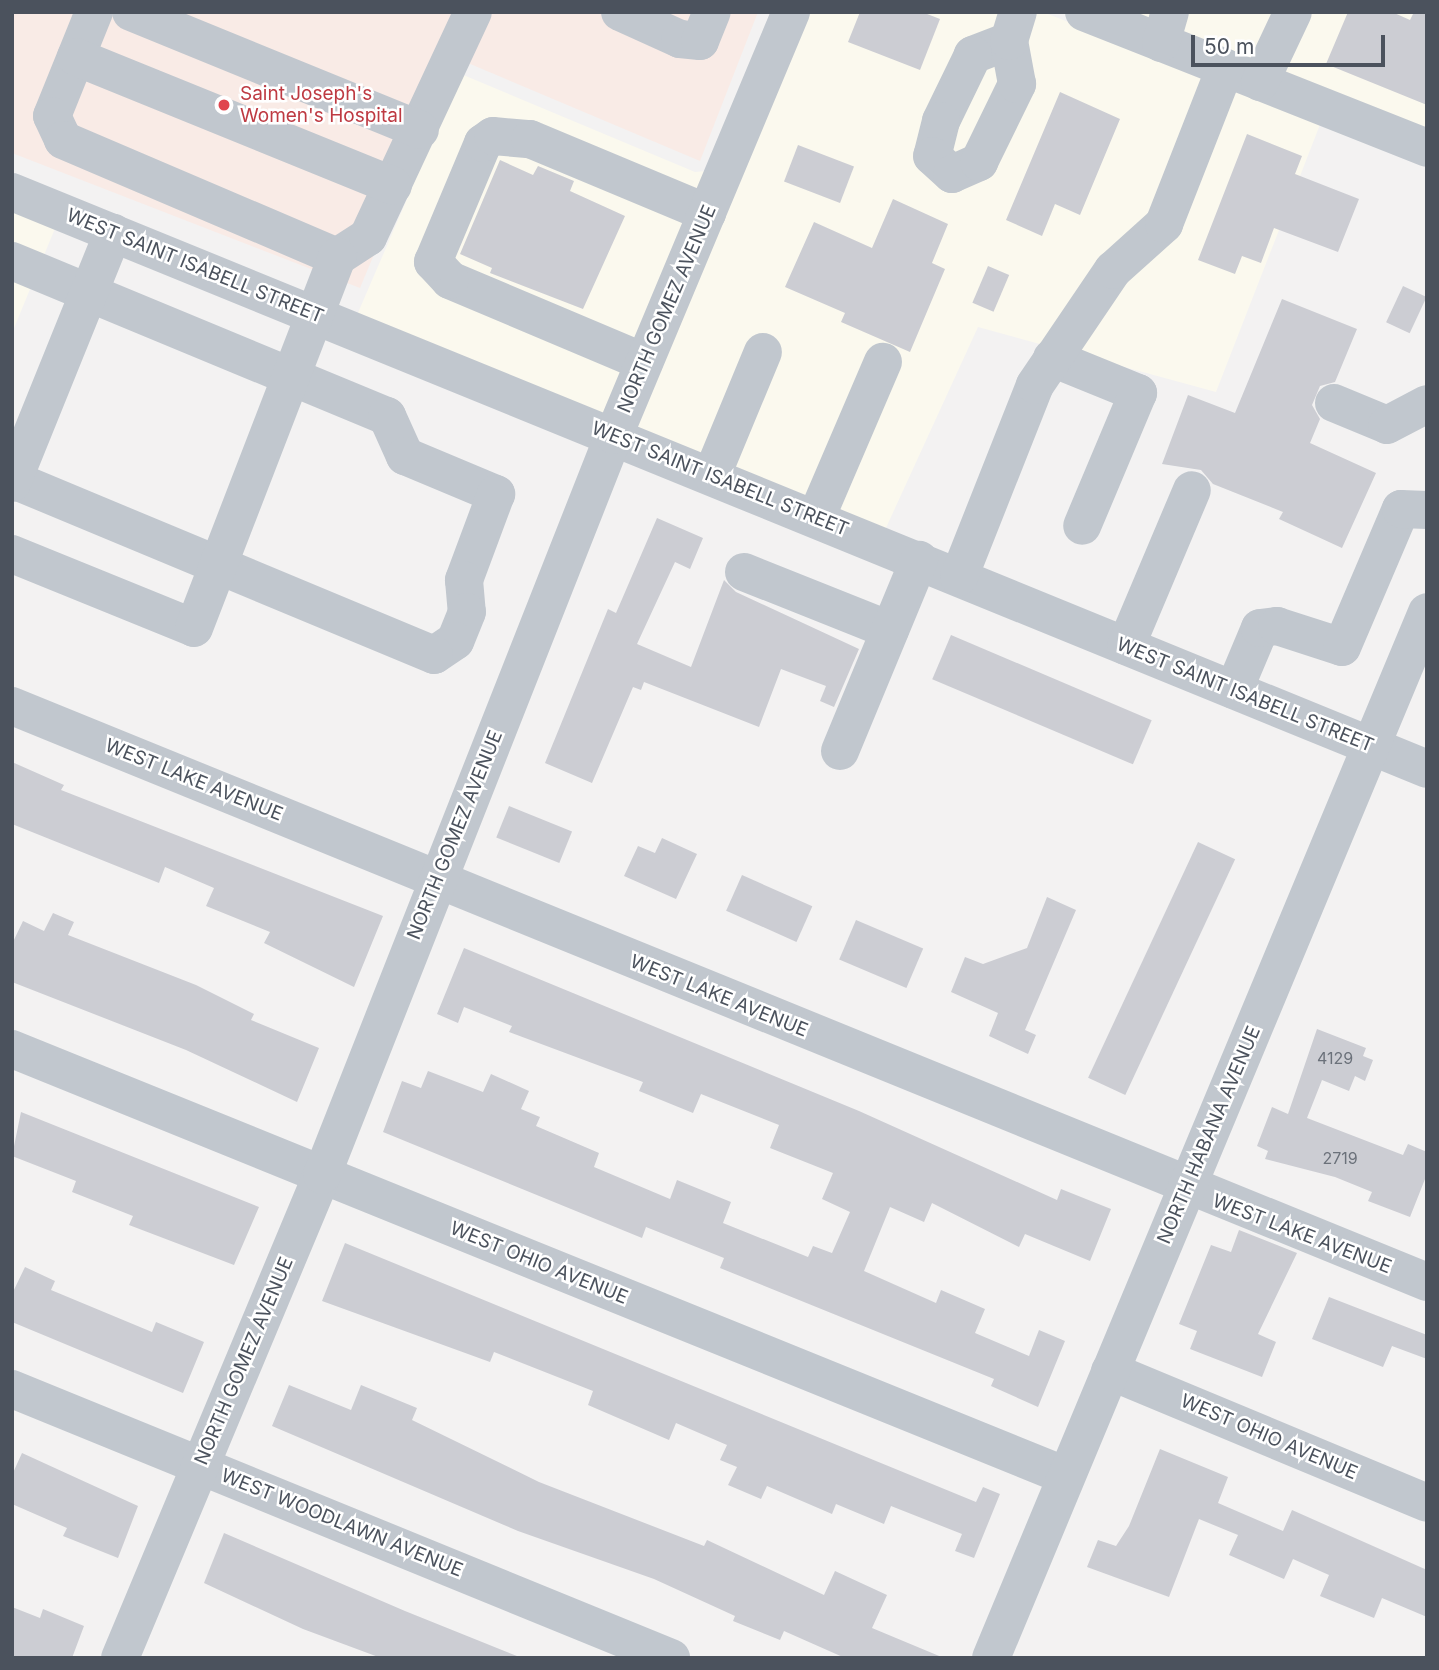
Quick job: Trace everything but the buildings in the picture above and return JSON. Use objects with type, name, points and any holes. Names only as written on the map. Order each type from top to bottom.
[{"type":"street","points":[[94,12],[52,116],[63,140],[337,257]]},
{"type":"street","points":[[131,12],[420,130]]},
{"type":"street","points":[[12,554],[194,628],[312,313],[337,257],[368,237],[474,12]]},
{"type":"street","points":[[620,12],[680,39],[700,41],[712,12]]},
{"type":"street","name":"NORTH GOMEZ AVENUE","points":[[120,1658],[322,1175],[436,879],[614,435],[791,12]]},
{"type":"street","points":[[1084,12],[1165,28],[1242,75],[1427,148]]},
{"type":"street","points":[[959,577],[1035,385],[1113,270],[1164,224],[1242,75],[1293,12]]},
{"type":"street","points":[[76,57],[393,186]]},
{"type":"street","points":[[644,362],[450,281],[433,262],[483,143],[493,136],[530,139],[707,213]]},
{"type":"street","name":"WEST SAINT ISABELL STREET","points":[[12,192],[614,435],[1427,769]]},
{"type":"street","points":[[13,265],[88,293],[387,416],[405,456],[496,494],[464,580],[467,612],[455,641],[434,655],[13,480],[88,293],[113,233]]},
{"type":"street","points":[[712,475],[763,352]]},
{"type":"street","points":[[1052,358],[1138,393],[1082,526]]},
{"type":"street","points":[[816,518],[883,362]]},
{"type":"street","points":[[1334,403],[1387,425],[1427,404]]},
{"type":"street","points":[[1126,646],[1192,490]]},
{"type":"street","points":[[1234,690],[1260,628],[1277,626],[1342,647],[1401,509],[1427,510]]},
{"type":"street","points":[[840,751],[919,560]]},
{"type":"street","points":[[744,572],[890,630]]},
{"type":"street","name":"NORTH HABANA AVENUE","points":[[990,1658],[1427,612]]},
{"type":"street","name":"WEST LAKE AVENUE","points":[[12,706],[1186,1189],[1427,1282]]},
{"type":"street","name":"WEST OHIO AVENUE","points":[[12,1049],[1066,1476]]},
{"type":"street","name":"WEST OHIO AVENUE","points":[[1110,1371],[1427,1503]]},
{"type":"street","name":"WEST WOODLAWN AVENUE","points":[[12,1389],[671,1658]]},
{"type":"shaded area","name":"Saint Joseph's Women's Hospital","points":[[12,12],[758,12],[700,161],[456,58],[360,288],[12,153]]},
{"type":"shaded area","points":[[805,12],[1043,12],[1321,122],[1216,392],[978,327],[885,530],[632,426]]},
{"type":"shaded area","points":[[1125,12],[1427,12],[1427,132]]},
{"type":"shaded area","points":[[461,74],[695,172],[706,171],[607,416],[357,315]]},
{"type":"shaded area","points":[[12,208],[56,226],[12,333]]},
{"type":"place","name":"Saint Joseph's Women's Hospital","points":[[224,105]]}]
